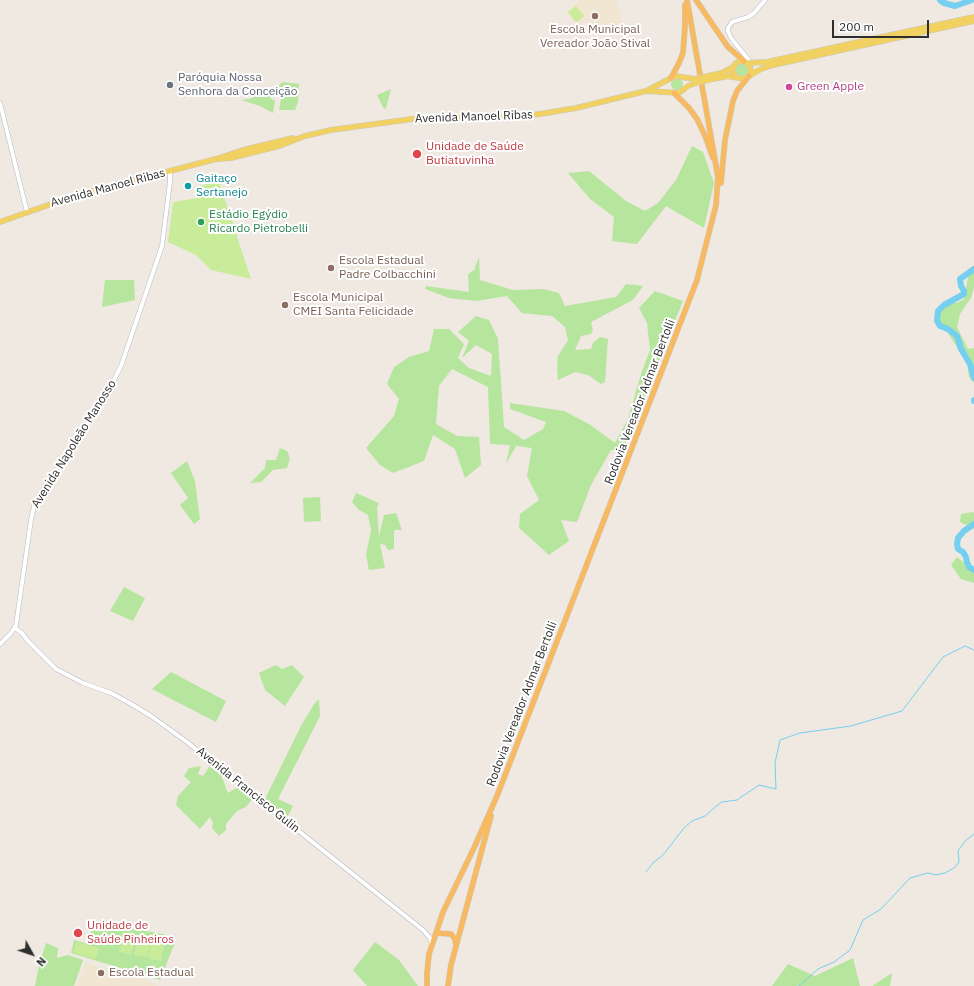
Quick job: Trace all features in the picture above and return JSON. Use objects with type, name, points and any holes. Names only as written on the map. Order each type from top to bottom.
[{"type":"highway","points":[[671,78],[683,53],[686,26],[686,0]]},
{"type":"highway","name":"Rodovia Vereador Admar Bertolli","points":[[427,986],[428,961],[436,933],[447,904],[497,796],[693,292],[718,196],[718,172],[686,0]]},
{"type":"highway","points":[[696,0],[728,47],[746,62]]},
{"type":"highway","points":[[718,196],[721,183],[725,140],[731,109],[737,91],[749,76]]},
{"type":"highway","points":[[674,93],[689,108],[697,119],[706,138],[718,172]]},
{"type":"highway","name":"Rodovia Vereador Admar Bertolli","points":[[448,985],[451,965],[497,796]]},
{"type":"highway","points":[[436,933],[450,934],[455,939],[456,948]]},
{"type":"highway","points":[[427,979],[430,986]]},
{"type":"main road","points":[[720,76],[739,61],[768,62],[974,17]]},
{"type":"main road","points":[[696,81],[678,76],[671,78],[668,86],[674,93],[679,93],[696,81],[708,78],[728,76],[744,79],[761,69],[773,65],[974,21]]},
{"type":"main road","points":[[746,62],[751,68],[749,76]]},
{"type":"main road","points":[[733,67],[733,73],[736,77]]},
{"type":"main road","points":[[682,77],[686,82],[685,88]]},
{"type":"main road","name":"Avenida Manoel Ribas","points":[[0,222],[77,195],[216,159],[237,151],[273,142],[300,138],[330,130],[407,120],[540,114],[576,108],[646,91],[671,78]]},
{"type":"main road","name":"Avenida Manoel Ribas","points":[[646,91],[674,93]]},
{"type":"main road","name":"Avenida Manoel Ribas","points":[[216,159],[228,158],[258,151],[285,144],[300,138]]},
{"type":"main road","points":[[258,151],[270,146],[273,142]]},
{"type":"street","points":[[746,62],[743,53],[729,35],[729,25],[734,20],[751,15],[766,0]]},
{"type":"street","points":[[0,103],[27,212]]},
{"type":"street","name":"Avenida Napoleão Manosso","points":[[14,628],[17,621],[33,511],[42,491],[107,394],[121,366],[162,246],[170,171]]},
{"type":"street","points":[[0,644],[14,628]]},
{"type":"street","name":"Avenida Francisco Gulin","points":[[14,628],[19,635],[28,641],[49,663],[60,671],[87,685],[115,695],[161,722],[423,930],[430,938],[432,945]]},
{"type":"street","name":"Avenida Francisco Gulin","points":[[423,930],[436,933]]},
{"type":"shaded area","name":"Escola Municipal Vereador João Stival","points":[[580,0],[617,1],[623,26],[609,36],[587,20],[579,27],[565,12]]},
{"type":"shaded area","name":"Escola Estadual","points":[[85,963],[157,984],[155,986],[77,986]]},
{"type":"green space","points":[[576,6],[584,16],[576,22],[568,12]]},
{"type":"green space","points":[[739,63],[745,63],[749,67],[749,73],[745,77],[739,77],[735,73],[735,67]]},
{"type":"green space","points":[[675,78],[679,78],[683,84],[679,90],[675,90],[671,86],[671,82]]},
{"type":"green space","points":[[283,82],[299,84],[298,102],[295,110],[279,110],[281,99],[279,85]]},
{"type":"green space","points":[[265,88],[270,89],[270,98],[275,101],[273,113],[260,106],[241,100],[250,99],[257,95],[264,97]]},
{"type":"green space","points":[[391,89],[386,108],[384,109],[377,95]]},
{"type":"green space","points":[[692,146],[703,152],[714,183],[704,228],[666,206],[637,244],[612,241],[614,217],[590,199],[568,173],[589,171],[626,201],[645,211],[658,203],[676,180]]},
{"type":"green space","name":"Estádio Egýdio Ricardo Pietrobelli","points":[[216,172],[251,279],[211,270],[196,255],[168,242],[173,202],[197,198],[197,187],[208,184],[206,176]]},
{"type":"green space","points":[[479,257],[480,280],[513,290],[543,289],[559,293],[565,306],[616,297],[626,284],[643,286],[633,300],[591,322],[593,330],[591,334],[581,336],[575,350],[591,349],[593,343],[600,337],[608,339],[605,382],[601,384],[588,375],[575,372],[558,380],[558,356],[568,340],[565,327],[552,316],[522,313],[507,296],[476,301],[449,298],[425,289],[426,286],[469,292],[468,274],[474,270]]},
{"type":"green space","points":[[974,269],[974,287],[971,298],[960,314],[957,327],[968,349],[974,348],[974,383],[969,377],[967,363],[948,333],[938,327],[935,320],[937,310],[944,302],[957,303],[964,299],[968,277]]},
{"type":"green space","points":[[105,280],[134,280],[135,300],[102,307]]},
{"type":"green space","points":[[655,291],[683,301],[623,450],[611,450],[591,485],[577,522],[561,520],[569,541],[549,555],[519,528],[520,514],[539,500],[527,476],[532,448],[516,446],[506,464],[510,445],[490,444],[488,387],[452,369],[439,386],[436,424],[457,436],[479,437],[481,465],[465,478],[455,449],[433,435],[424,461],[393,473],[380,465],[366,448],[394,416],[399,399],[387,384],[394,367],[409,357],[429,351],[434,329],[449,329],[464,344],[458,358],[469,368],[491,376],[492,354],[476,345],[462,358],[469,341],[458,332],[476,316],[489,320],[498,339],[504,427],[524,440],[543,429],[546,422],[510,409],[510,403],[564,411],[589,424],[615,443],[628,419],[641,374],[650,350],[647,323],[639,308]]},
{"type":"green space","points":[[280,448],[287,451],[290,458],[287,468],[273,470],[261,482],[250,483],[265,468],[266,460],[276,460]]},
{"type":"green space","points":[[187,461],[195,481],[200,519],[194,524],[180,505],[188,498],[171,473]]},
{"type":"green space","points":[[356,493],[379,503],[377,507],[379,536],[384,515],[396,513],[402,530],[394,530],[394,549],[388,550],[385,545],[380,544],[385,568],[369,570],[366,555],[371,530],[368,515],[359,510],[352,502]]},
{"type":"green space","points":[[320,497],[321,521],[304,522],[303,498]]},
{"type":"green space","points":[[973,512],[974,529],[960,522],[961,514]]},
{"type":"green space","points":[[957,557],[971,568],[974,568],[974,583],[961,579],[951,565]]},
{"type":"green space","points":[[124,587],[145,598],[133,621],[110,611]]},
{"type":"green space","points":[[276,665],[282,669],[292,665],[304,677],[285,706],[265,690],[259,673]]},
{"type":"green space","points":[[171,672],[226,701],[216,722],[152,689]]},
{"type":"green space","points":[[319,699],[320,716],[278,799],[293,806],[287,818],[265,799],[301,726],[314,704]]},
{"type":"green space","points":[[201,766],[198,774],[203,776],[210,766],[221,775],[228,793],[238,787],[253,798],[246,807],[237,811],[226,824],[226,830],[219,836],[212,828],[213,823],[210,817],[200,829],[176,805],[178,796],[191,782],[184,776],[189,768]]},
{"type":"green space","points":[[94,921],[167,935],[174,945],[160,980],[71,953],[74,940],[88,944]]},
{"type":"green space","points":[[124,932],[136,935],[131,955],[119,952]]},
{"type":"green space","points":[[138,936],[151,938],[147,957],[134,955]]},
{"type":"green space","points":[[153,938],[165,941],[161,961],[148,958]]},
{"type":"green space","points":[[76,942],[99,948],[96,959],[73,953]]},
{"type":"green space","points":[[375,942],[399,960],[418,986],[367,986],[353,970]]},
{"type":"green space","points":[[46,943],[58,948],[57,958],[68,955],[83,960],[74,986],[35,986],[39,965]]},
{"type":"green space","points":[[853,958],[860,986],[772,986],[788,964],[815,976]]},
{"type":"green space","points":[[892,973],[890,986],[872,986]]},
{"type":"waterway","points":[[940,0],[944,3],[955,6],[972,0]]},
{"type":"waterway","points":[[974,269],[960,279],[964,294],[944,305],[938,311],[937,321],[940,326],[948,329],[957,336],[961,349],[970,364],[974,378]]},
{"type":"waterway","points":[[974,524],[964,531],[958,538],[957,544],[958,549],[963,552],[966,557],[969,567],[974,570]]},
{"type":"waterway","points":[[646,872],[653,863],[663,855],[684,828],[692,821],[705,816],[722,802],[737,800],[759,785],[776,789],[775,763],[780,740],[800,733],[851,726],[902,711],[943,657],[965,646],[974,650]]},
{"type":"waterway","points":[[799,986],[818,969],[834,962],[850,950],[863,920],[881,909],[910,878],[928,873],[936,875],[945,873],[954,868],[959,862],[958,851],[965,841],[974,834]]},
{"type":"place","name":"Escola Municipal Vereador João Stival","points":[[595,16]]},
{"type":"place","name":"Paróquia Nossa Senhora da Conceição","points":[[170,85]]},
{"type":"place","name":"Green Apple","points":[[789,87]]},
{"type":"place","name":"Unidade de Saúde Butiatuvinha","points":[[417,154]]},
{"type":"place","name":"Gaitaço Sertanejo","points":[[188,186]]},
{"type":"place","name":"Estádio Egýdio Ricardo Pietrobelli","points":[[201,222]]},
{"type":"place","name":"Escola Estadual Padre Colbacchini","points":[[331,268]]},
{"type":"place","name":"Escola Municipal CMEI Santa Felicidade","points":[[285,305]]},
{"type":"place","name":"Unidade de Saúde Pinheiros","points":[[78,933]]},
{"type":"place","name":"Escola Estadual","points":[[101,973]]}]
